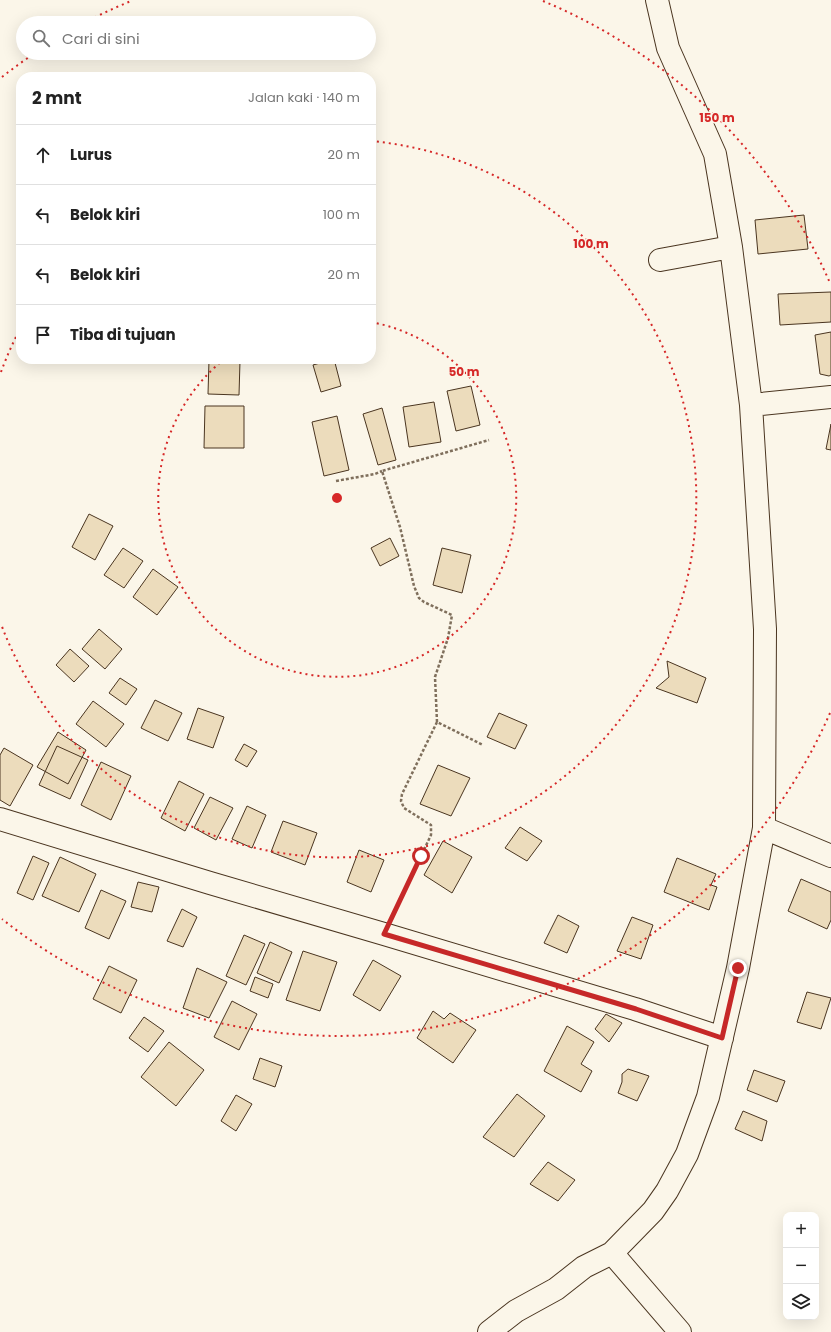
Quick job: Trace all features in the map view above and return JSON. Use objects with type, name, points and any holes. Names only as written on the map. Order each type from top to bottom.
[{"type":"street","points":[[489,1332],[516,1311],[556,1289],[584,1267],[612,1253],[653,1211],[667,1191],[687,1154],[708,1097],[739,961],[764,828],[765,629],[751,405],[731,247],[715,154],[668,48],[657,0]]},
{"type":"street","points":[[660,260],[731,247]]},
{"type":"street","points":[[751,405],[831,397]]},
{"type":"street","points":[[0,819],[210,883],[636,1009],[722,1038]]},
{"type":"street","points":[[764,828],[831,856]]},
{"type":"street","points":[[612,1253],[680,1332]]},
{"type":"path","points":[[336,481],[375,474],[489,440]]},
{"type":"path","points":[[382,472],[400,527],[418,598],[452,615],[448,638],[435,677],[437,722],[402,794],[404,808],[431,825],[431,834],[384,934]]},
{"type":"path","points":[[437,722],[483,745]]},
{"type":"building","points":[[804,215],[808,249],[758,254],[755,220]]},
{"type":"building","points":[[831,292],[831,322],[780,325],[778,294]]},
{"type":"building","points":[[831,332],[831,375],[829,376],[820,374],[815,335]]},
{"type":"building","points":[[209,364],[240,364],[239,395],[208,394]]},
{"type":"building","points":[[335,364],[341,386],[321,392],[313,365]]},
{"type":"building","points":[[471,386],[480,425],[456,431],[447,391]]},
{"type":"building","points":[[434,402],[441,442],[409,447],[403,407]]},
{"type":"building","points":[[205,406],[244,406],[244,448],[204,448]]},
{"type":"building","points":[[382,408],[396,460],[378,465],[363,414]]},
{"type":"building","points":[[337,416],[349,470],[324,476],[312,422]]},
{"type":"building","points":[[831,424],[831,450],[826,449]]},
{"type":"building","points":[[89,514],[113,526],[95,560],[72,547]]},
{"type":"building","points":[[390,538],[399,556],[380,566],[371,548]]},
{"type":"building","points":[[123,548],[143,561],[124,588],[104,575]]},
{"type":"building","points":[[442,548],[471,555],[462,593],[433,585]]},
{"type":"building","points":[[153,569],[178,587],[157,615],[133,597]]},
{"type":"building","points":[[99,629],[122,649],[105,669],[82,649]]},
{"type":"building","points":[[70,649],[89,666],[74,682],[56,665]]},
{"type":"building","points":[[667,661],[706,678],[697,703],[656,688],[669,677]]},
{"type":"building","points":[[120,678],[137,689],[126,705],[109,693]]},
{"type":"building","points":[[155,700],[182,713],[168,741],[141,728]]},
{"type":"building","points":[[93,701],[124,724],[106,747],[76,724]]},
{"type":"building","points":[[198,708],[224,717],[213,748],[187,739]]},
{"type":"building","points":[[499,713],[527,725],[515,749],[487,737]]},
{"type":"building","points":[[58,732],[86,750],[68,784],[37,767]]},
{"type":"building","points":[[244,744],[257,751],[247,767],[235,760]]},
{"type":"building","points":[[57,746],[88,760],[70,799],[39,785]]},
{"type":"building","points":[[4,748],[33,765],[10,806],[0,800],[0,755]]},
{"type":"building","points":[[101,762],[131,776],[111,820],[81,805]]},
{"type":"building","points":[[438,765],[470,778],[451,816],[420,804]]},
{"type":"building","points":[[179,781],[204,794],[185,831],[161,818]]},
{"type":"building","points":[[210,797],[233,808],[216,840],[194,828]]},
{"type":"building","points":[[247,806],[266,815],[252,848],[232,839]]},
{"type":"building","points":[[283,821],[317,833],[305,865],[271,852]]},
{"type":"building","points":[[520,827],[542,841],[527,861],[505,848]]},
{"type":"building","points":[[443,841],[472,857],[452,893],[424,875]]},
{"type":"building","points":[[359,850],[384,860],[371,892],[347,882]]},
{"type":"building","points":[[33,856],[49,863],[33,900],[17,893]]},
{"type":"building","points":[[60,857],[96,874],[79,912],[42,896]]},
{"type":"building","points":[[677,858],[716,874],[711,885],[717,887],[709,910],[664,892]]},
{"type":"building","points":[[801,879],[831,892],[831,920],[827,929],[788,911]]},
{"type":"building","points":[[138,882],[159,887],[152,912],[131,907]]},
{"type":"building","points":[[101,890],[126,901],[109,939],[85,928]]},
{"type":"building","points":[[182,909],[197,917],[183,947],[167,941]]},
{"type":"building","points":[[558,915],[579,926],[567,953],[544,943]]},
{"type":"building","points":[[632,917],[653,925],[641,959],[617,951]]},
{"type":"building","points":[[244,935],[265,944],[246,985],[226,976]]},
{"type":"building","points":[[270,942],[292,952],[279,983],[257,973]]},
{"type":"building","points":[[303,951],[337,962],[320,1011],[286,1000]]},
{"type":"building","points":[[373,960],[401,976],[380,1011],[353,995]]},
{"type":"building","points":[[109,966],[137,980],[121,1013],[93,999]]},
{"type":"building","points":[[197,968],[227,982],[209,1018],[183,1008]]},
{"type":"building","points":[[255,977],[273,984],[268,998],[250,991]]},
{"type":"building","points":[[807,992],[831,998],[821,1029],[797,1022]]},
{"type":"building","points":[[232,1001],[257,1014],[239,1050],[214,1037]]},
{"type":"building","points":[[433,1011],[444,1019],[450,1013],[476,1030],[453,1063],[417,1038]]},
{"type":"building","points":[[606,1014],[622,1023],[609,1042],[595,1029]]},
{"type":"building","points":[[144,1017],[164,1031],[148,1052],[129,1038]]},
{"type":"building","points":[[567,1026],[594,1042],[581,1064],[592,1071],[581,1092],[544,1071]]},
{"type":"building","points":[[169,1042],[204,1070],[176,1106],[141,1077]]},
{"type":"building","points":[[260,1058],[282,1066],[275,1087],[253,1079]]},
{"type":"building","points":[[628,1069],[649,1076],[637,1101],[618,1093],[622,1082],[622,1074]]},
{"type":"building","points":[[754,1070],[785,1081],[777,1102],[747,1090]]},
{"type":"building","points":[[517,1094],[545,1116],[514,1157],[483,1137]]},
{"type":"building","points":[[236,1095],[252,1104],[236,1131],[221,1121]]},
{"type":"building","points":[[743,1111],[767,1121],[762,1141],[735,1129]]},
{"type":"building","points":[[548,1162],[575,1180],[558,1201],[530,1184]]},
{"type":"route","points":[[421,856],[404,889],[384,934],[636,1009],[722,1038],[738,968]]}]
